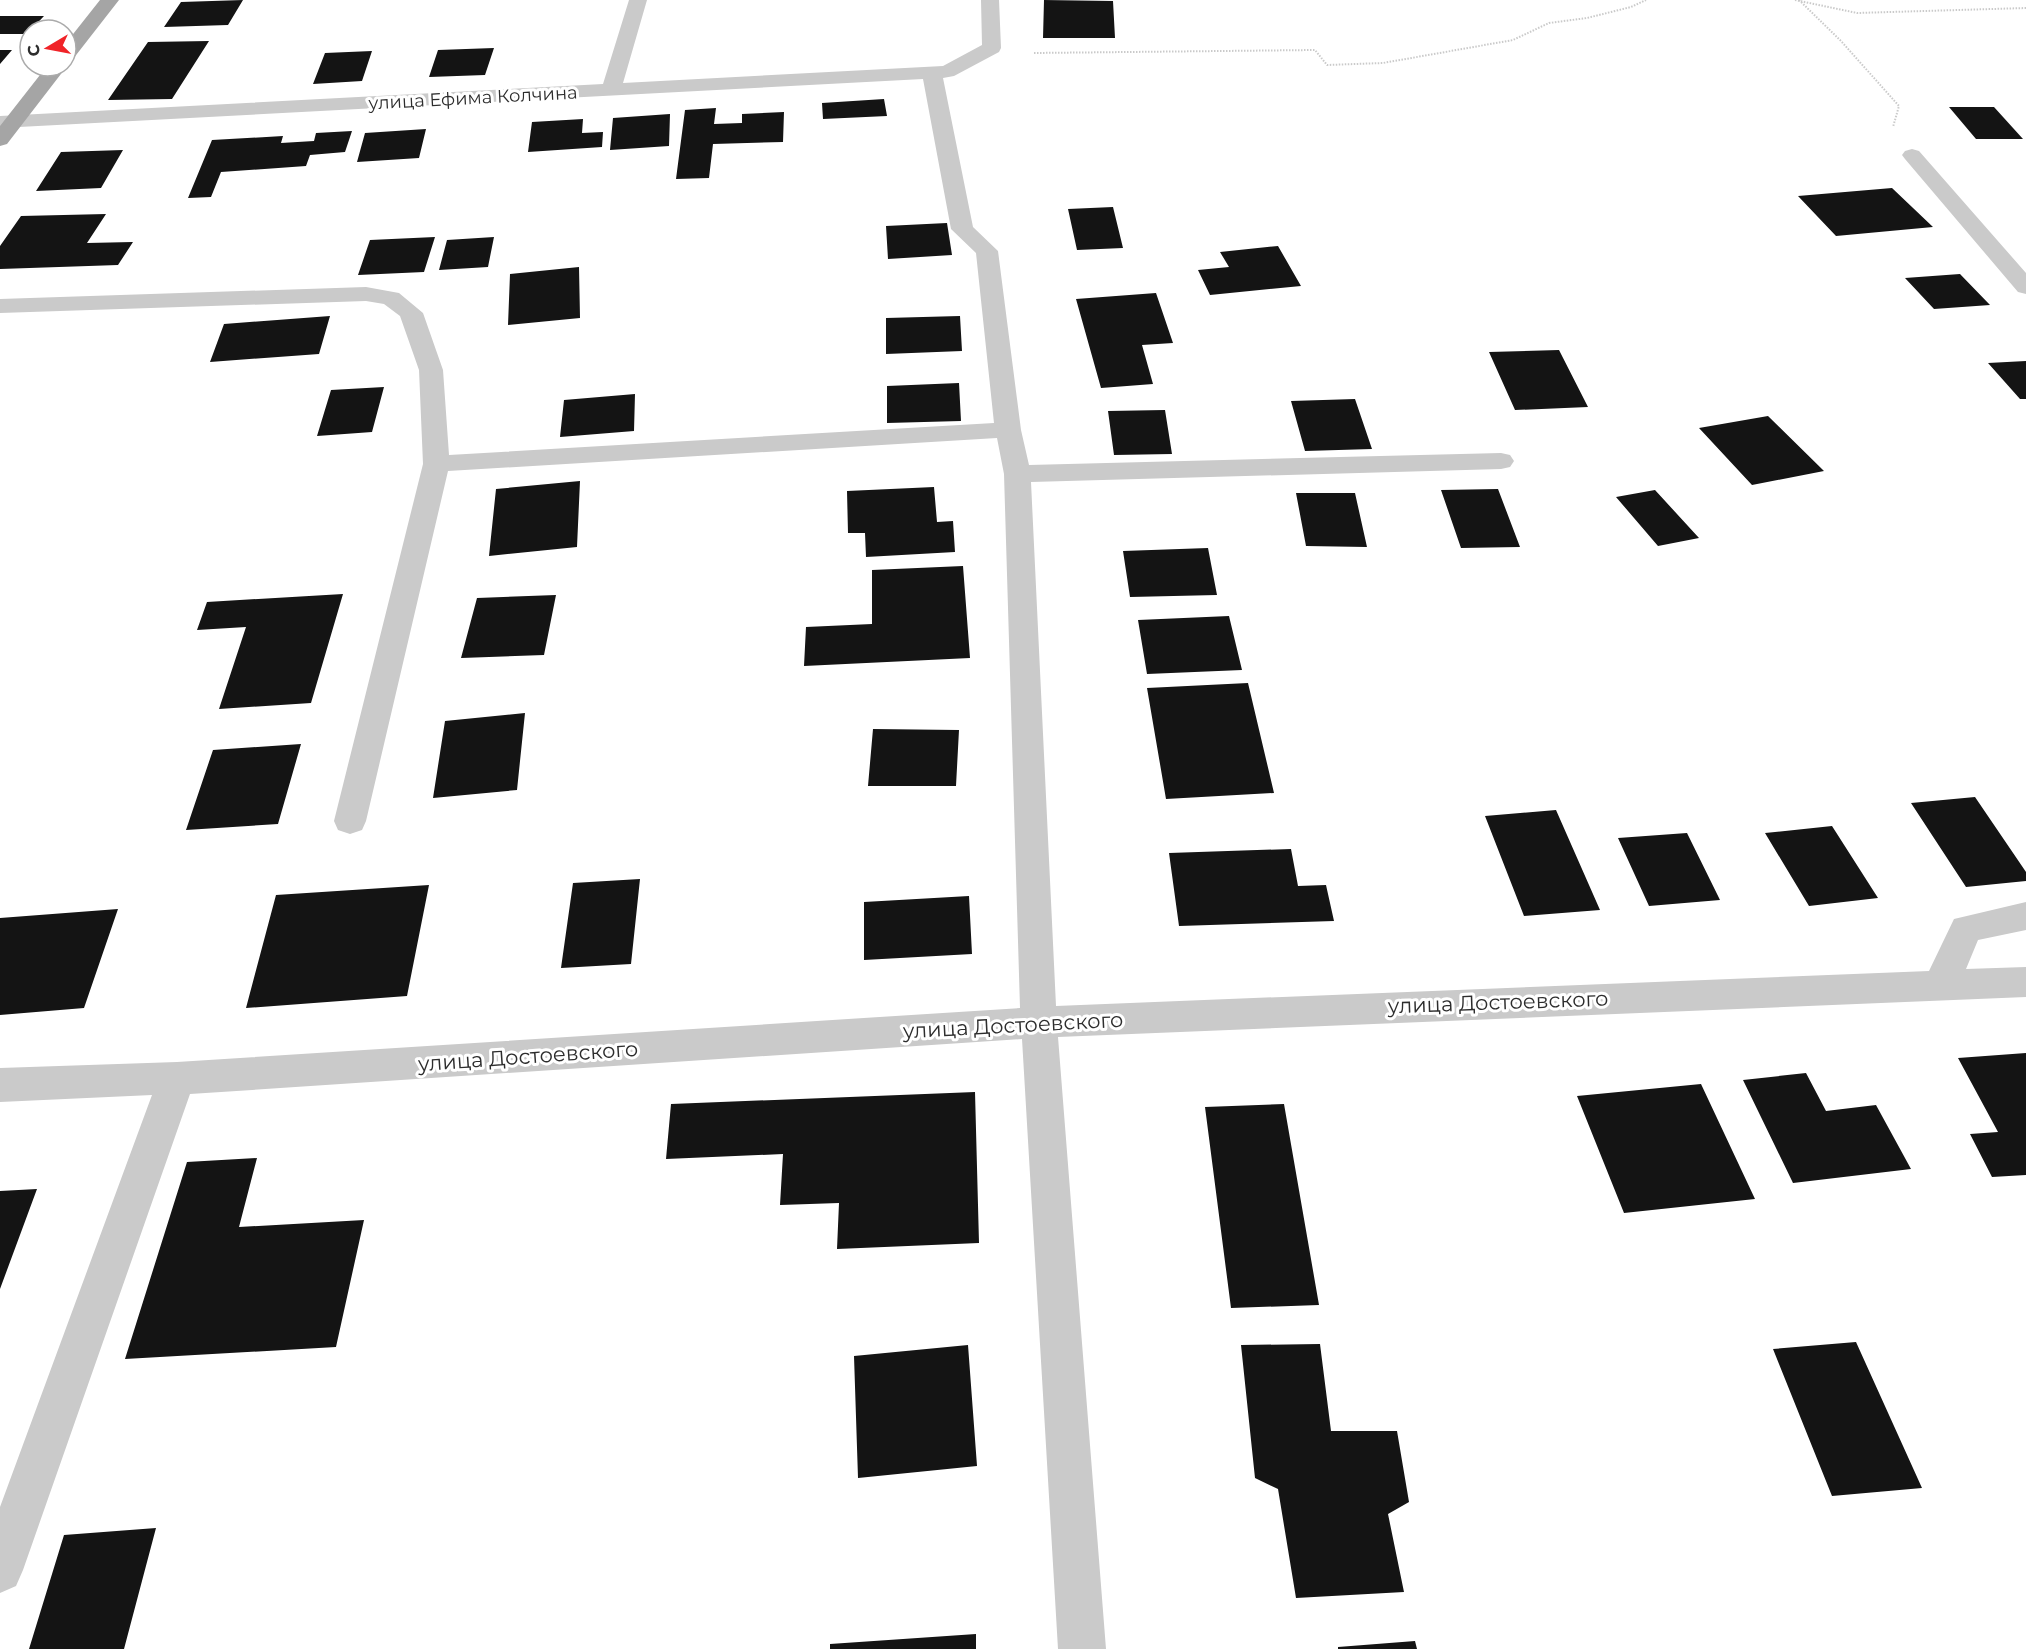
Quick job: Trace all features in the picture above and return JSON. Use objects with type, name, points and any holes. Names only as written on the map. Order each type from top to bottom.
[{"type":"main road","points":[[78,40],[110,0]]},
{"type":"main road","points":[[0,140],[6,122],[46,78]]},
{"type":"street","points":[[611,91],[638,0]]},
{"type":"street","points":[[990,0],[992,48],[939,72],[962,229],[987,251],[1008,430],[1017,474],[1039,1022],[1082,1649]]},
{"type":"street","name":"улица Ефима Колчина","points":[[6,122],[939,72]]},
{"type":"street","points":[[1912,154],[2026,287]]},
{"type":"street","points":[[0,306],[366,294],[391,298],[411,313],[431,370],[436,464],[350,821]]},
{"type":"street","points":[[436,464],[1008,430]]},
{"type":"street","points":[[1017,474],[1501,461]]},
{"type":"street","points":[[1941,985],[1966,929],[2026,916]]},
{"type":"street","name":"улица Достоевского","points":[[0,1084],[177,1078],[1039,1022],[1537,1000],[2026,982]]},
{"type":"street","points":[[0,1570],[177,1078]]},
{"type":"path","points":[[992,48],[1008,53],[1315,50],[1327,65],[1383,63],[1513,40],[1549,23],[1587,18],[1631,7],[1646,0]]},
{"type":"path","points":[[1797,0],[1857,13],[2026,8]]},
{"type":"path","points":[[1797,0],[1841,41],[1899,106],[1893,127]]},
{"type":"building","points":[[243,0],[228,25],[164,27],[181,2]]},
{"type":"building","points":[[1044,0],[1113,1],[1115,38],[1043,38]]},
{"type":"building","points":[[0,16],[44,16],[42,18],[18,18],[18,34],[0,34]]},
{"type":"building","points":[[209,41],[172,99],[108,100],[148,42]]},
{"type":"building","points":[[494,48],[485,75],[429,77],[438,50]]},
{"type":"building","points":[[0,50],[12,50],[0,64]]},
{"type":"building","points":[[372,51],[362,81],[313,84],[325,53]]},
{"type":"building","points":[[884,99],[887,116],[823,119],[822,103]]},
{"type":"building","points":[[1949,107],[1994,107],[2023,139],[1976,139]]},
{"type":"building","points":[[716,108],[714,124],[742,123],[742,114],[784,112],[783,142],[713,144],[709,178],[676,179],[685,110]]},
{"type":"building","points":[[670,114],[669,146],[610,150],[613,118]]},
{"type":"building","points":[[583,119],[582,133],[603,132],[602,147],[528,152],[532,122]]},
{"type":"building","points":[[426,129],[419,158],[357,162],[365,133]]},
{"type":"building","points":[[352,131],[345,152],[310,155],[306,166],[221,172],[211,197],[188,198],[212,140],[283,136],[281,143],[314,141],[316,133]]},
{"type":"building","points":[[123,150],[101,188],[36,191],[61,152]]},
{"type":"building","points":[[1892,188],[1933,227],[1836,236],[1798,196]]},
{"type":"building","points":[[1113,207],[1123,248],[1077,250],[1068,209]]},
{"type":"building","points":[[106,214],[87,243],[133,242],[118,265],[0,269],[0,246],[21,216]]},
{"type":"building","points":[[947,223],[952,255],[888,259],[886,226]]},
{"type":"building","points":[[435,237],[424,272],[358,275],[370,240]]},
{"type":"building","points":[[494,237],[488,267],[439,270],[447,240]]},
{"type":"building","points":[[1278,246],[1301,286],[1210,295],[1198,270],[1229,267],[1220,252]]},
{"type":"building","points":[[579,267],[580,318],[508,325],[510,274]]},
{"type":"building","points":[[1960,274],[1990,305],[1934,309],[1905,278]]},
{"type":"building","points":[[1156,293],[1173,343],[1142,345],[1153,384],[1101,388],[1076,299]]},
{"type":"building","points":[[330,316],[319,354],[210,362],[224,324]]},
{"type":"building","points":[[960,316],[962,351],[886,354],[886,318]]},
{"type":"building","points":[[1559,350],[1588,407],[1515,410],[1489,352]]},
{"type":"building","points":[[2026,361],[2026,399],[2020,399],[1988,363]]},
{"type":"building","points":[[959,383],[961,421],[887,423],[887,386]]},
{"type":"building","points":[[384,387],[372,432],[317,436],[331,390]]},
{"type":"building","points":[[635,394],[634,431],[560,437],[564,400]]},
{"type":"building","points":[[1355,399],[1372,449],[1305,451],[1291,401]]},
{"type":"building","points":[[1165,410],[1172,454],[1114,455],[1108,411]]},
{"type":"building","points":[[1768,416],[1824,471],[1752,485],[1699,428]]},
{"type":"building","points":[[580,481],[577,547],[489,556],[496,489]]},
{"type":"building","points":[[934,487],[937,522],[953,521],[955,552],[866,557],[865,533],[848,533],[847,491]]},
{"type":"building","points":[[1498,489],[1520,547],[1461,548],[1441,490]]},
{"type":"building","points":[[1655,490],[1699,538],[1658,546],[1616,497]]},
{"type":"building","points":[[1296,493],[1355,493],[1367,547],[1306,546]]},
{"type":"building","points":[[1208,548],[1217,595],[1130,597],[1123,551]]},
{"type":"building","points":[[963,566],[970,658],[804,666],[806,627],[872,624],[872,570]]},
{"type":"building","points":[[343,594],[311,703],[219,709],[246,627],[197,630],[207,602]]},
{"type":"building","points":[[556,595],[544,655],[461,658],[477,598]]},
{"type":"building","points":[[1229,616],[1242,670],[1147,674],[1138,620]]},
{"type":"building","points":[[1248,683],[1274,793],[1166,799],[1147,688]]},
{"type":"building","points":[[525,713],[517,790],[433,798],[445,721]]},
{"type":"building","points":[[873,729],[959,730],[956,786],[868,786]]},
{"type":"building","points":[[301,744],[278,824],[186,830],[213,750]]},
{"type":"building","points":[[1975,797],[2026,872],[2026,881],[1966,887],[1911,803]]},
{"type":"building","points":[[1556,810],[1600,910],[1524,916],[1485,816]]},
{"type":"building","points":[[1832,826],[1878,898],[1809,906],[1765,833]]},
{"type":"building","points":[[1687,833],[1720,900],[1649,906],[1618,838]]},
{"type":"building","points":[[1291,849],[1298,886],[1326,885],[1334,921],[1179,926],[1169,853]]},
{"type":"building","points":[[640,879],[631,964],[561,968],[573,883]]},
{"type":"building","points":[[429,885],[407,996],[246,1008],[276,895]]},
{"type":"building","points":[[969,896],[972,954],[864,960],[864,902]]},
{"type":"building","points":[[118,909],[84,1008],[0,1015],[0,918]]},
{"type":"building","points":[[2026,1053],[2026,1175],[1992,1177],[1970,1134],[1998,1132],[1958,1058]]},
{"type":"building","points":[[1806,1073],[1826,1111],[1876,1105],[1911,1169],[1793,1183],[1743,1080]]},
{"type":"building","points":[[1701,1084],[1755,1199],[1624,1213],[1577,1096]]},
{"type":"building","points":[[975,1092],[979,1243],[837,1249],[839,1203],[780,1205],[783,1154],[666,1159],[671,1104]]},
{"type":"building","points":[[1284,1104],[1319,1305],[1231,1308],[1205,1107]]},
{"type":"building","points":[[257,1158],[239,1227],[364,1220],[336,1347],[125,1359],[187,1162]]},
{"type":"building","points":[[37,1189],[0,1289],[0,1191]]},
{"type":"building","points":[[1856,1342],[1922,1488],[1832,1496],[1773,1349]]},
{"type":"building","points":[[1320,1344],[1331,1431],[1397,1431],[1409,1502],[1388,1514],[1404,1592],[1296,1598],[1278,1489],[1255,1478],[1241,1345]]},
{"type":"building","points":[[968,1345],[977,1466],[858,1478],[854,1356]]},
{"type":"building","points":[[156,1528],[124,1649],[29,1649],[64,1535]]},
{"type":"building","points":[[976,1634],[976,1649],[830,1649],[830,1644]]},
{"type":"building","points":[[1415,1641],[1417,1649],[1338,1649],[1338,1647]]}]
